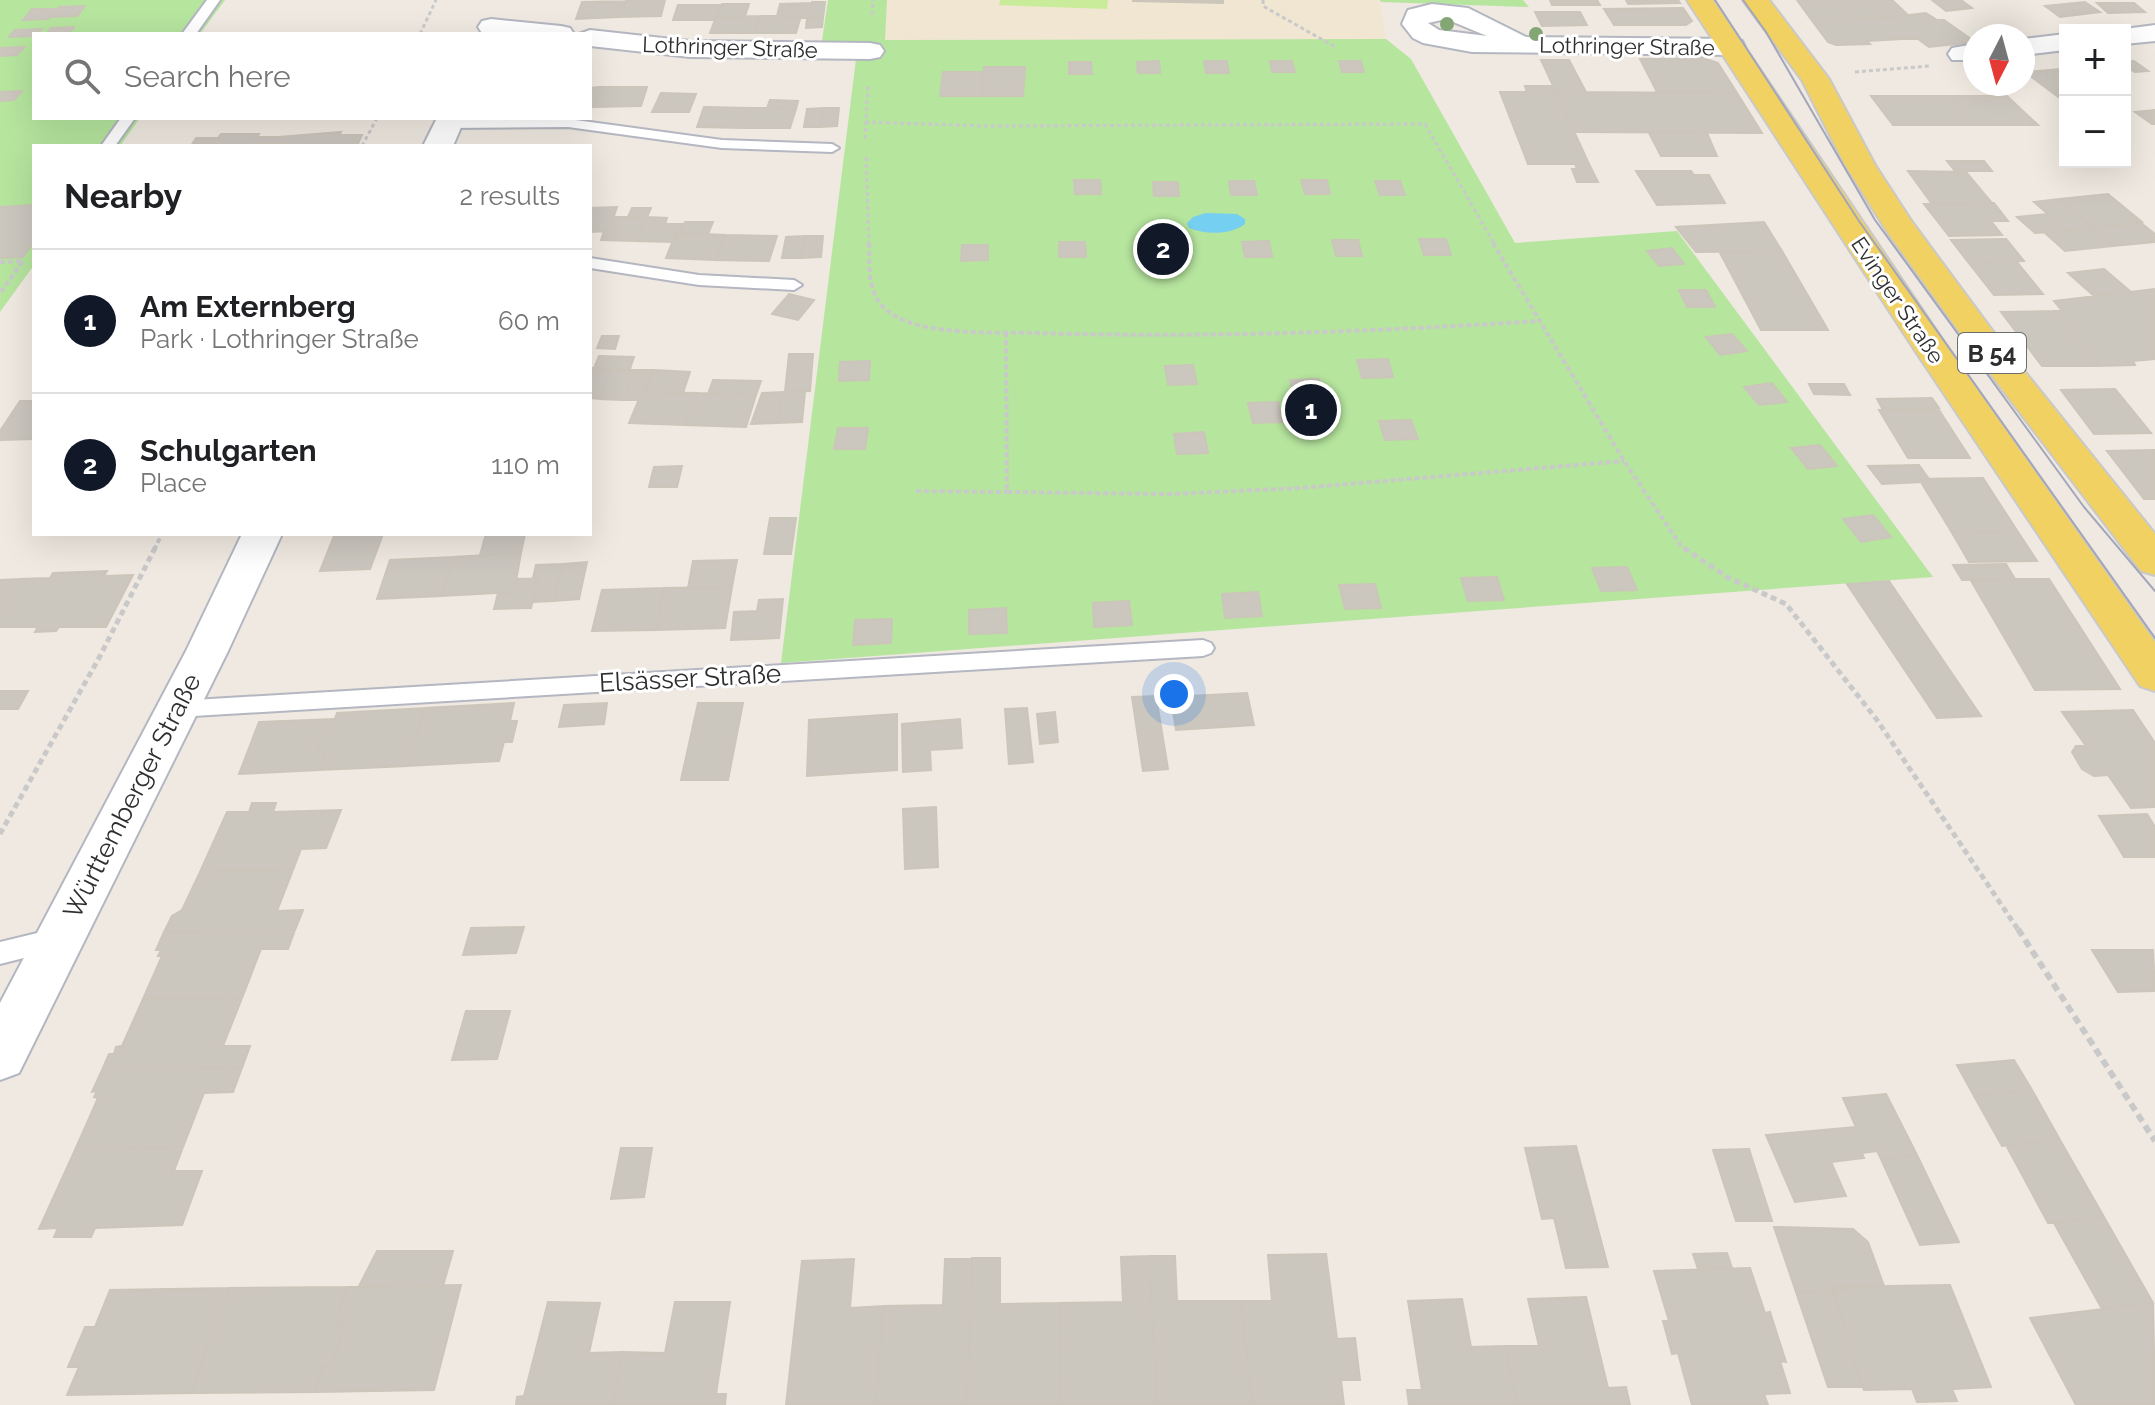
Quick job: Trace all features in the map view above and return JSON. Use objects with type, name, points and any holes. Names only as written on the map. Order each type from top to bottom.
[{"type":"main road","name":"Evinger Straße","points":[[1700,0],[1933,352],[2155,675]]},
{"type":"main road","name":"Evinger Straße","points":[[1756,0],[1815,79],[1860,165],[1899,226],[1985,344],[2155,561]]},
{"type":"street","points":[[503,0],[490,30],[526,32]]},
{"type":"street","points":[[2131,35],[2155,33]]},
{"type":"street","name":"Lothringer Straße","points":[[592,38],[690,49],[870,51]]},
{"type":"street","points":[[2035,46],[2059,43]]},
{"type":"street","name":"Lothringer Straße","points":[[1522,45],[1732,47]]},
{"type":"street","name":"Württemberger Straße","points":[[0,1056],[177,709],[261,536]]},
{"type":"lane","points":[[190,32],[214,0]]},
{"type":"lane","points":[[109,144],[127,120]]},
{"type":"lane","points":[[446,129],[568,123],[722,144],[832,148]]},
{"type":"lane","points":[[592,263],[699,280],[794,285]]},
{"type":"lane","name":"Elsässer Straße","points":[[177,709],[1203,648]]},
{"type":"lane","points":[[0,953],[59,938]]},
{"type":"path","points":[[421,32],[436,0]]},
{"type":"path","points":[[1263,0],[1263,6],[1337,48]]},
{"type":"path","points":[[870,51],[865,122],[871,291],[881,305],[897,317],[922,325],[1006,332],[1202,338],[1355,333],[1538,321]]},
{"type":"path","points":[[1843,72],[1947,64],[1963,56]]},
{"type":"path","points":[[363,144],[376,120]]},
{"type":"path","points":[[865,122],[986,126],[1425,124],[1538,321],[1624,461],[1681,546],[1727,577],[1786,604],[1877,720],[2063,996],[2155,1141]]},
{"type":"path","points":[[0,262],[23,261],[0,293]]},
{"type":"path","points":[[1006,332],[1007,492]]},
{"type":"path","points":[[916,491],[1172,494],[1300,488],[1624,461]]},
{"type":"path","points":[[0,834],[99,658],[161,536]]},
{"type":"shaded area","points":[[887,0],[1380,0],[1386,39],[884,40]]},
{"type":"green space","points":[[0,0],[225,0],[201,32],[32,32],[32,120],[139,120],[121,144],[32,144],[32,268],[0,312]]},
{"type":"green space","points":[[828,0],[887,0],[885,40],[1386,39],[1411,59],[1515,243],[1677,231],[1933,577],[781,663],[857,51],[822,41]]},
{"type":"green space","points":[[1000,0],[1108,0],[1107,9],[999,5]]},
{"type":"green space","points":[[1523,0],[1529,7],[1381,2]]},
{"type":"water","points":[[1206,213],[1237,214],[1245,219],[1245,224],[1218,233],[1189,228],[1187,223],[1193,217]]},
{"type":"building","points":[[665,0],[661,16],[619,17],[626,1]]},
{"type":"building","points":[[1133,0],[1223,0],[1223,3],[1133,1]]},
{"type":"building","points":[[1550,0],[1597,0],[1600,5],[1552,5]]},
{"type":"building","points":[[1626,0],[1678,0],[1680,3],[1628,4]]},
{"type":"building","points":[[1797,0],[1844,0],[1858,18],[1810,18]]},
{"type":"building","points":[[1844,0],[1866,0],[1884,18],[1858,18]]},
{"type":"building","points":[[1866,0],[1892,0],[1908,15],[1884,18]]},
{"type":"building","points":[[1932,0],[1961,0],[1972,8],[1946,11]]},
{"type":"building","points":[[626,1],[619,17],[576,19],[582,2]]},
{"type":"building","points":[[812,2],[825,2],[823,18],[809,18]]},
{"type":"building","points":[[2085,2],[2100,12],[2060,17],[2045,6]]},
{"type":"building","points":[[812,3],[809,18],[777,16],[780,4]]},
{"type":"building","points":[[2097,3],[2134,3],[2145,12],[2108,13]]},
{"type":"building","points":[[722,4],[749,4],[745,16],[718,17]]},
{"type":"building","points":[[678,5],[693,5],[687,20],[673,20]]},
{"type":"building","points":[[693,5],[708,5],[702,20],[687,20]]},
{"type":"building","points":[[708,5],[722,5],[715,20],[702,20]]},
{"type":"building","points":[[85,6],[77,16],[51,17],[59,7]]},
{"type":"building","points":[[1683,8],[1692,21],[1686,25],[1614,25],[1604,9]]},
{"type":"building","points":[[32,9],[57,9],[48,19],[23,20]]},
{"type":"building","points":[[1535,12],[1580,12],[1587,25],[1542,26]]},
{"type":"building","points":[[1926,13],[1937,20],[1944,20],[1963,33],[1963,43],[1929,47],[1918,39],[1902,39],[1836,45],[1828,42],[1810,18],[1884,18]]},
{"type":"building","points":[[761,16],[754,33],[710,33],[716,17]]},
{"type":"building","points":[[761,16],[801,16],[796,33],[754,33]]},
{"type":"building","points":[[807,18],[823,18],[822,27],[806,28]]},
{"type":"building","points":[[74,27],[70,32],[48,32],[51,28]]},
{"type":"building","points":[[42,29],[32,32],[32,36],[9,37],[15,30]]},
{"type":"building","points":[[24,47],[17,55],[0,56],[0,48]]},
{"type":"building","points":[[1704,58],[1718,63],[1737,93],[1657,92],[1640,59]]},
{"type":"building","points":[[1541,60],[1569,60],[1586,92],[1556,92]]},
{"type":"building","points":[[1159,61],[1160,73],[1138,73],[1137,62]]},
{"type":"building","points":[[1204,61],[1227,61],[1229,73],[1206,73]]},
{"type":"building","points":[[1270,61],[1292,61],[1295,72],[1272,72]]},
{"type":"building","points":[[1339,61],[1361,61],[1364,72],[1342,72]]},
{"type":"building","points":[[2131,61],[2148,71],[2135,72],[2131,70]]},
{"type":"building","points":[[1069,62],[1091,62],[1092,74],[1069,74]]},
{"type":"building","points":[[984,67],[1025,67],[1023,96],[982,96]]},
{"type":"building","points":[[2059,69],[2059,98],[2035,80],[2035,71]]},
{"type":"building","points":[[943,72],[983,72],[981,96],[940,96]]},
{"type":"building","points":[[1525,86],[1553,86],[1556,92],[1527,92]]},
{"type":"building","points":[[601,87],[647,87],[641,106],[594,107]]},
{"type":"building","points":[[601,87],[594,107],[592,107],[592,88]]},
{"type":"building","points":[[22,91],[14,100],[0,101],[0,92]]},
{"type":"building","points":[[1500,92],[1556,92],[1589,164],[1528,164]]},
{"type":"building","points":[[1556,92],[1737,93],[1762,133],[1574,132]]},
{"type":"building","points":[[661,93],[696,94],[689,112],[652,112]]},
{"type":"building","points":[[1871,96],[1949,96],[1974,125],[1893,125]]},
{"type":"building","points":[[1949,96],[2007,96],[2038,125],[1974,125]]},
{"type":"building","points":[[770,100],[798,101],[796,109],[767,108]]},
{"type":"building","points":[[704,107],[749,108],[743,128],[697,127]]},
{"type":"building","points":[[749,108],[796,109],[790,128],[743,128]]},
{"type":"building","points":[[823,108],[839,108],[837,126],[821,127]]},
{"type":"building","points":[[823,108],[821,127],[804,127],[807,109]]},
{"type":"building","points":[[2155,110],[2155,124],[2135,112]]},
{"type":"building","points":[[341,132],[339,135],[362,135],[358,144],[275,144],[279,137]]},
{"type":"building","points":[[1649,133],[1707,133],[1717,156],[1661,156]]},
{"type":"building","points":[[221,134],[279,137],[275,144],[192,144],[196,138],[218,138]]},
{"type":"building","points":[[1947,161],[1984,161],[1992,171],[1955,171]]},
{"type":"building","points":[[1575,164],[1589,164],[1598,182],[1577,182],[1572,169],[1577,169]]},
{"type":"building","points":[[1636,171],[1691,171],[1694,175],[1709,175],[1725,203],[1657,205]]},
{"type":"building","points":[[1908,171],[1966,172],[1992,203],[1932,204]]},
{"type":"building","points":[[1074,180],[1100,180],[1101,194],[1075,194]]},
{"type":"building","points":[[1301,180],[1327,180],[1330,194],[1305,194]]},
{"type":"building","points":[[1229,181],[1254,181],[1257,195],[1231,195]]},
{"type":"building","points":[[1375,181],[1400,181],[1405,195],[1380,195]]},
{"type":"building","points":[[1153,182],[1178,182],[1179,196],[1154,196]]},
{"type":"building","points":[[2108,194],[2142,222],[2092,227],[2059,199]]},
{"type":"building","points":[[2059,199],[2093,228],[2067,231],[2034,202]]},
{"type":"building","points":[[1994,203],[2008,221],[1991,221],[2002,235],[1949,236],[1924,204]]},
{"type":"building","points":[[32,205],[32,244],[23,257],[0,258],[0,207]]},
{"type":"building","points":[[617,207],[609,231],[592,232],[592,208]]},
{"type":"building","points":[[632,208],[651,208],[647,217],[628,217]]},
{"type":"building","points":[[2048,214],[2067,231],[2035,233],[2017,217]]},
{"type":"building","points":[[614,217],[647,217],[636,241],[601,240],[604,231],[609,231]]},
{"type":"building","points":[[647,217],[667,218],[665,224],[684,224],[673,242],[636,241]]},
{"type":"building","points":[[685,222],[713,222],[708,234],[681,233]]},
{"type":"building","points":[[1764,222],[1782,251],[1696,252],[1676,227]]},
{"type":"building","points":[[2141,223],[2155,234],[2155,242],[2113,246],[2092,227]]},
{"type":"building","points":[[2093,228],[2113,246],[2065,251],[2045,233]]},
{"type":"building","points":[[676,233],[725,235],[715,260],[666,258]]},
{"type":"building","points":[[726,235],[777,236],[769,261],[715,260]]},
{"type":"building","points":[[804,236],[823,236],[821,257],[801,258]]},
{"type":"building","points":[[804,236],[801,258],[782,258],[786,237]]},
{"type":"building","points":[[1419,239],[1446,239],[1451,255],[1424,255]]},
{"type":"building","points":[[2006,239],[2024,261],[1968,262],[1951,240]]},
{"type":"building","points":[[1332,240],[1358,240],[1362,256],[1336,256]]},
{"type":"building","points":[[1269,241],[1272,257],[1245,257],[1242,242]]},
{"type":"building","points":[[1059,242],[1085,242],[1086,257],[1059,257]]},
{"type":"building","points":[[1149,242],[1176,242],[1177,257],[1151,257]]},
{"type":"building","points":[[962,245],[988,245],[988,260],[961,261]]},
{"type":"building","points":[[1672,248],[1684,264],[1659,266],[1647,251]]},
{"type":"building","points":[[1719,251],[1782,251],[1828,330],[1761,330]]},
{"type":"building","points":[[2016,261],[2043,294],[1994,295],[1968,262]]},
{"type":"building","points":[[2104,269],[2131,292],[2094,296],[2068,273]]},
{"type":"building","points":[[2155,289],[2155,359],[2133,361],[2135,365],[2098,366],[2055,311],[2062,311],[2054,301]]},
{"type":"building","points":[[1679,290],[1706,290],[1715,307],[1687,307]]},
{"type":"building","points":[[789,294],[814,300],[798,320],[772,314]]},
{"type":"building","points":[[2055,311],[2098,366],[2042,366],[2001,312]]},
{"type":"building","points":[[1732,334],[1747,351],[1720,355],[1706,337]]},
{"type":"building","points":[[602,336],[619,336],[615,349],[597,348]]},
{"type":"building","points":[[789,354],[813,354],[810,391],[785,392]]},
{"type":"building","points":[[599,356],[634,357],[630,369],[594,368]]},
{"type":"building","points":[[1388,359],[1393,377],[1362,378],[1357,360]]},
{"type":"building","points":[[870,361],[869,380],[839,381],[840,362]]},
{"type":"building","points":[[1193,365],[1197,384],[1168,385],[1165,366]]},
{"type":"building","points":[[592,368],[611,369],[600,399],[592,398]]},
{"type":"building","points":[[611,369],[635,370],[622,400],[600,399]]},
{"type":"building","points":[[635,370],[654,370],[639,400],[622,400]]},
{"type":"building","points":[[654,370],[690,372],[683,393],[645,392]]},
{"type":"building","points":[[1319,379],[1324,398],[1295,399],[1290,380]]},
{"type":"building","points":[[713,380],[761,381],[756,395],[708,394]]},
{"type":"building","points":[[1772,383],[1787,402],[1759,405],[1744,387]]},
{"type":"building","points":[[1809,384],[1844,384],[1850,395],[1814,394]]},
{"type":"building","points":[[2115,389],[2151,433],[2094,434],[2061,390]]},
{"type":"building","points":[[642,392],[697,393],[685,425],[629,423]]},
{"type":"building","points":[[783,392],[805,392],[802,422],[777,423]]},
{"type":"building","points":[[783,392],[777,423],[751,424],[762,393]]},
{"type":"building","points":[[697,393],[756,395],[746,427],[685,425]]},
{"type":"building","points":[[1932,398],[1939,408],[1883,410],[1877,399]]},
{"type":"building","points":[[20,401],[32,401],[32,439],[0,440],[0,431]]},
{"type":"building","points":[[1278,402],[1282,422],[1253,423],[1248,403]]},
{"type":"building","points":[[1879,410],[1939,410],[1970,458],[1908,458]]},
{"type":"building","points":[[1411,420],[1418,439],[1385,440],[1379,421]]},
{"type":"building","points":[[838,428],[868,428],[865,449],[834,449]]},
{"type":"building","points":[[1204,432],[1208,453],[1177,454],[1174,434]]},
{"type":"building","points":[[1820,445],[1837,466],[1808,469],[1791,448]]},
{"type":"building","points":[[2155,450],[2155,499],[2144,499],[2107,451]]},
{"type":"building","points":[[1919,465],[1929,479],[1882,484],[1868,466]]},
{"type":"building","points":[[682,466],[677,487],[649,487],[654,467]]},
{"type":"building","points":[[1983,478],[2018,532],[1951,531],[1919,479]]},
{"type":"building","points":[[1873,515],[1891,537],[1861,542],[1843,519]]},
{"type":"building","points":[[770,518],[796,518],[791,554],[764,554]]},
{"type":"building","points":[[1951,531],[2018,532],[2037,561],[1969,562]]},
{"type":"building","points":[[334,536],[382,536],[370,569],[320,571]]},
{"type":"building","points":[[485,536],[525,536],[521,553],[480,555]]},
{"type":"building","points":[[521,553],[514,592],[442,596],[453,557]]},
{"type":"building","points":[[453,557],[442,596],[377,599],[390,560]]},
{"type":"building","points":[[737,560],[732,587],[688,588],[693,561]]},
{"type":"building","points":[[587,562],[579,599],[554,601],[563,564]]},
{"type":"building","points":[[563,564],[554,601],[533,602],[538,578],[533,578],[536,565]]},
{"type":"building","points":[[2006,564],[2015,579],[1962,580],[1953,565]]},
{"type":"building","points":[[1627,567],[1637,590],[1601,591],[1592,568]]},
{"type":"building","points":[[107,571],[104,576],[133,575],[106,627],[59,627],[56,631],[35,632],[38,627],[0,627],[0,612],[19,579],[50,578],[53,573]]},
{"type":"building","points":[[1497,577],[1504,600],[1468,601],[1461,578]]},
{"type":"building","points":[[538,578],[531,608],[494,609],[498,593],[514,592],[516,579]]},
{"type":"building","points":[[19,579],[0,612],[0,580]]},
{"type":"building","points":[[1970,579],[2049,579],[2120,689],[2035,690]]},
{"type":"building","points":[[1889,581],[1981,716],[1937,718],[1847,584]]},
{"type":"building","points":[[1375,584],[1381,608],[1345,609],[1339,585]]},
{"type":"building","points":[[732,587],[725,628],[656,630],[664,588]]},
{"type":"building","points":[[664,588],[656,630],[592,631],[602,590]]},
{"type":"building","points":[[1258,592],[1262,616],[1225,618],[1222,594]]},
{"type":"building","points":[[783,599],[779,638],[731,640],[734,612],[757,611],[759,600]]},
{"type":"building","points":[[1129,601],[1132,625],[1094,627],[1093,603]]},
{"type":"building","points":[[1006,608],[1007,633],[969,634],[969,610]]},
{"type":"building","points":[[892,619],[891,643],[853,645],[855,620]]},
{"type":"building","points":[[0,691],[28,691],[18,709],[0,709]]},
{"type":"building","points":[[1247,693],[1254,725],[1176,730],[1171,697]]},
{"type":"building","points":[[1156,696],[1168,769],[1143,771],[1132,697]]},
{"type":"building","points":[[514,703],[510,721],[517,721],[512,742],[504,742],[499,761],[408,766],[425,708]]},
{"type":"building","points":[[607,703],[604,724],[559,727],[564,705]]},
{"type":"building","points":[[698,703],[743,703],[728,780],[681,780]]},
{"type":"building","points":[[425,708],[408,766],[319,770],[325,752],[317,752],[323,731],[331,730],[337,713]]},
{"type":"building","points":[[1027,708],[1033,762],[1009,764],[1005,709]]},
{"type":"building","points":[[2133,710],[2155,743],[2155,807],[2131,808],[2108,775],[2094,776],[2082,769],[2072,752],[2076,746],[2086,746],[2062,712]]},
{"type":"building","points":[[1055,712],[1058,742],[1040,744],[1037,714]]},
{"type":"building","points":[[897,714],[897,770],[807,776],[809,720]]},
{"type":"building","points":[[335,719],[331,730],[323,731],[317,752],[325,752],[319,770],[239,774],[259,722]]},
{"type":"building","points":[[960,719],[962,748],[930,750],[931,770],[903,772],[902,724]]},
{"type":"building","points":[[252,803],[276,803],[273,812],[341,810],[326,848],[301,849],[293,870],[200,872],[227,812],[249,812]]},
{"type":"building","points":[[936,807],[938,867],[905,869],[903,809]]},
{"type":"building","points":[[2147,814],[2155,827],[2155,857],[2124,857],[2099,816]]},
{"type":"building","points":[[293,870],[277,911],[303,910],[295,930],[164,932],[172,916],[182,910],[200,872]]},
{"type":"building","points":[[524,927],[516,953],[463,955],[471,928]]},
{"type":"building","points":[[295,930],[288,949],[261,949],[242,998],[143,999],[162,956],[158,956],[161,950],[156,950],[164,932]]},
{"type":"building","points":[[2092,950],[2153,950],[2155,991],[2118,992]]},
{"type":"building","points":[[242,998],[223,1046],[250,1046],[242,1068],[102,1070],[109,1054],[114,1054],[116,1047],[122,1046],[143,999]]},
{"type":"building","points":[[466,1011],[510,1011],[497,1059],[452,1060]]},
{"type":"building","points":[[2014,1060],[2032,1090],[1974,1096],[1957,1065]]},
{"type":"building","points":[[242,1068],[233,1092],[204,1093],[183,1147],[75,1150],[98,1098],[94,1097],[97,1091],[92,1092],[102,1070]]},
{"type":"building","points":[[2032,1090],[2060,1140],[2002,1146],[1974,1096]]},
{"type":"building","points":[[1886,1094],[1917,1155],[1881,1159],[1877,1151],[1862,1153],[1864,1158],[1831,1162],[1846,1196],[1795,1202],[1766,1135],[1856,1127],[1843,1098]]},
{"type":"building","points":[[2060,1140],[2104,1217],[2048,1223],[2006,1145]]},
{"type":"building","points":[[1576,1146],[1608,1267],[1566,1268],[1554,1218],[1542,1219],[1525,1148]]},
{"type":"building","points":[[183,1147],[174,1171],[202,1171],[182,1225],[95,1228],[91,1237],[54,1237],[58,1228],[39,1229],[75,1150]]},
{"type":"building","points":[[621,1148],[652,1148],[644,1197],[611,1199]]},
{"type":"building","points":[[1749,1149],[1772,1221],[1736,1221],[1713,1150]]},
{"type":"building","points":[[1917,1155],[1959,1242],[1920,1245],[1881,1159]]},
{"type":"building","points":[[2104,1217],[2153,1303],[2102,1309],[2054,1223]]},
{"type":"building","points":[[1774,1227],[1853,1229],[1868,1242],[1884,1286],[1796,1292]]},
{"type":"building","points":[[377,1251],[453,1251],[443,1286],[359,1286]]},
{"type":"building","points":[[1727,1253],[1732,1268],[1698,1269],[1693,1254]]},
{"type":"building","points":[[1326,1254],[1337,1339],[1355,1338],[1360,1380],[1341,1380],[1344,1405],[1252,1405],[1241,1301],[1272,1301],[1268,1255]]},
{"type":"building","points":[[1149,1256],[1157,1405],[1061,1405],[1060,1303],[1123,1302],[1121,1257]]},
{"type":"building","points":[[1149,1256],[1175,1256],[1177,1301],[1241,1301],[1252,1405],[1157,1405]]},
{"type":"building","points":[[972,1258],[1000,1258],[1000,1304],[1060,1303],[1061,1405],[967,1405]]},
{"type":"building","points":[[854,1259],[850,1308],[883,1306],[876,1405],[786,1405],[802,1261]]},
{"type":"building","points":[[945,1259],[972,1259],[967,1405],[876,1405],[883,1306],[943,1305]]},
{"type":"building","points":[[1750,1268],[1765,1313],[1770,1312],[1786,1362],[1780,1361],[1790,1393],[1764,1394],[1768,1405],[1692,1405],[1678,1353],[1672,1354],[1663,1321],[1669,1321],[1654,1271]]},
{"type":"building","points":[[461,1285],[434,1390],[315,1392],[323,1366],[332,1365],[344,1324],[336,1325],[347,1287]]},
{"type":"building","points":[[1950,1285],[1991,1387],[1952,1389],[1957,1401],[1917,1402],[1912,1389],[1864,1390],[1831,1287]]},
{"type":"building","points":[[347,1287],[336,1325],[344,1324],[332,1365],[323,1366],[315,1392],[191,1393],[229,1288]]},
{"type":"building","points":[[229,1288],[191,1393],[67,1395],[79,1367],[68,1367],[85,1327],[95,1327],[110,1290]]},
{"type":"building","points":[[1833,1291],[1863,1387],[1828,1387],[1796,1292]]},
{"type":"building","points":[[1586,1297],[1608,1388],[1626,1387],[1630,1405],[1517,1405],[1505,1346],[1539,1346],[1528,1299]]},
{"type":"building","points":[[1462,1299],[1471,1347],[1505,1346],[1517,1405],[1409,1405],[1407,1390],[1422,1390],[1408,1301]]},
{"type":"building","points":[[548,1302],[600,1303],[589,1353],[622,1352],[613,1405],[516,1405],[517,1397],[524,1396]]},
{"type":"building","points":[[675,1302],[730,1302],[716,1394],[726,1394],[725,1405],[613,1405],[622,1352],[665,1353]]},
{"type":"building","points":[[2153,1303],[2155,1405],[2076,1405],[2030,1318]]},
{"type":"tram line","points":[[1715,0],[1859,221],[2155,638]]},
{"type":"tram line","points":[[1743,0],[1766,32],[1875,220],[2084,507],[2155,591]]},
{"type":"place","name":"Schulgarten","points":[[1163,249]]},
{"type":"place","name":"Am Externberg","points":[[1311,410]]}]
